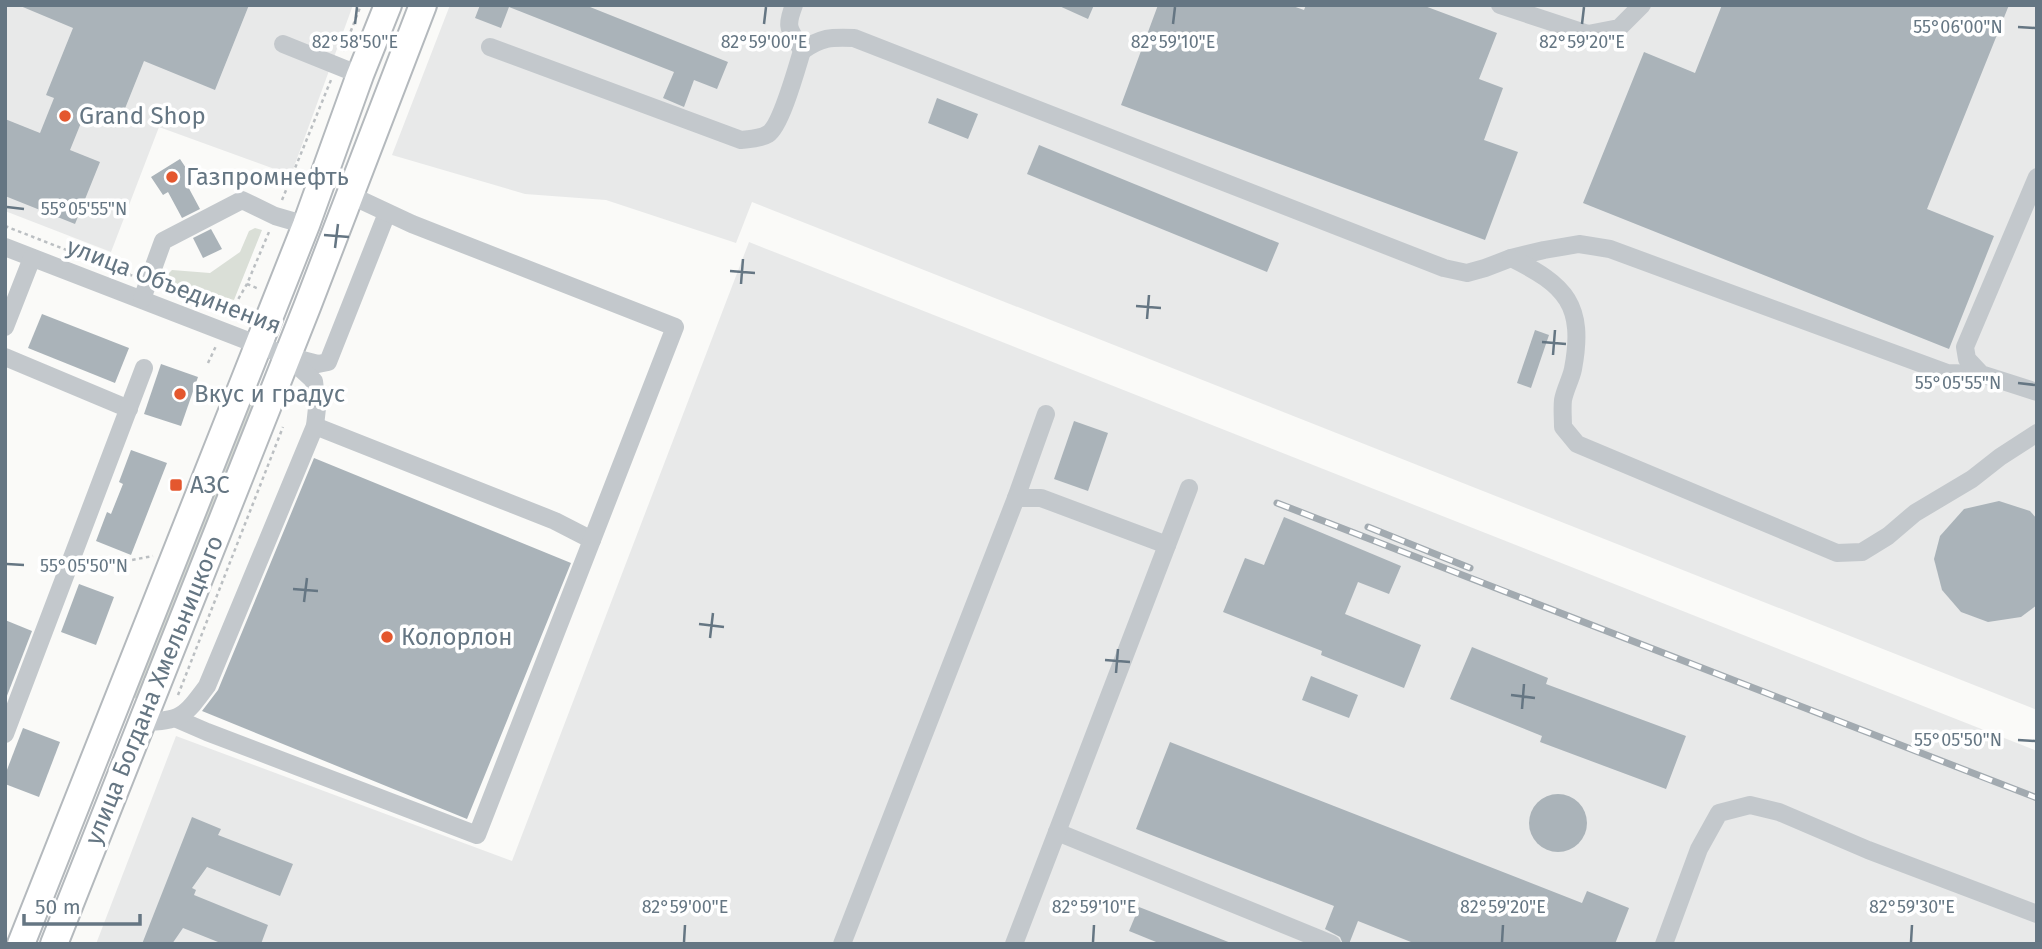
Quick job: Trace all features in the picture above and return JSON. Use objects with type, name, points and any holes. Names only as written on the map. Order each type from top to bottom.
[{"type":"highway","name":"улица Богдана Хмельницкого","points":[[21,944],[306,225],[349,71],[388,5]]},
{"type":"highway","name":"улица Богдана Хмельницкого","points":[[54,944],[162,720],[287,356],[423,5]]},
{"type":"highway","points":[[113,709],[162,720]]},
{"type":"street","points":[[794,5],[788,21],[790,31],[802,51]]},
{"type":"street","points":[[1500,5],[1588,34],[1619,28],[1642,5]]},
{"type":"street","points":[[490,47],[741,139],[758,138],[770,133],[777,123],[802,51],[814,42],[830,37],[854,38],[1444,268],[1467,273],[1511,258],[1579,244],[1610,249],[1947,373],[1981,374],[2037,392]]},
{"type":"street","points":[[284,44],[349,71]]},
{"type":"street","points":[[1981,374],[1968,359],[1965,347],[2037,177]]},
{"type":"street","points":[[162,720],[207,732],[477,835],[675,327],[387,213],[350,195]]},
{"type":"street","points":[[142,299],[163,241],[242,200],[275,216],[306,225]]},
{"type":"street","points":[[287,356],[318,364],[328,362],[387,213]]},
{"type":"street","name":"улица Объединения","points":[[5,247],[287,356]]},
{"type":"street","points":[[5,327],[32,258]]},
{"type":"street","points":[[1511,258],[1548,278],[1569,301],[1577,332],[1573,370],[1563,400],[1563,427],[1577,444],[1837,553],[1862,552],[1871,547],[1915,513],[1972,479],[2037,433]]},
{"type":"street","points":[[162,720],[188,711],[207,687],[315,426],[317,408],[314,381],[287,356]]},
{"type":"street","points":[[5,357],[129,409]]},
{"type":"street","points":[[5,734],[144,368]]},
{"type":"street","points":[[842,944],[1016,498],[1046,414]]},
{"type":"street","points":[[315,426],[555,520],[592,540]]},
{"type":"street","points":[[1014,944],[1189,488]]},
{"type":"street","points":[[1016,498],[1041,498],[1167,545]]},
{"type":"street","points":[[1664,944],[1699,849],[1719,813],[1750,805],[1779,812],[1868,850],[2037,914]]},
{"type":"street","points":[[1057,832],[1332,944]]},
{"type":"path","points":[[5,226],[148,281],[233,308],[247,284],[275,216],[349,71],[361,5]]},
{"type":"path","points":[[162,720],[278,443],[286,416]]},
{"type":"path","points":[[67,572],[153,556]]},
{"type":"shaded area","points":[[5,5],[353,5],[291,175],[159,127],[111,252],[5,211]]},
{"type":"shaded area","points":[[450,5],[2037,5],[2037,710],[752,202],[736,243],[606,200],[525,194],[392,155]]},
{"type":"shaded area","points":[[255,228],[262,230],[234,300],[167,282],[167,275],[172,270],[210,273],[240,252],[249,231]]},
{"type":"shaded area","points":[[749,242],[2037,751],[2037,944],[96,944],[176,736],[512,861]]},
{"type":"shaded area","points":[[246,394],[261,401],[142,701],[129,695]]},
{"type":"building","name":"Grand Shop","points":[[18,5],[249,5],[215,90],[144,61],[118,126],[85,113],[70,150],[100,162],[75,224],[5,196],[5,119],[40,133],[54,98],[46,95],[73,28]]},
{"type":"building","points":[[480,5],[585,5],[728,62],[717,89],[694,80],[684,107],[663,98],[674,72],[509,7],[501,28],[475,18]]},
{"type":"building","points":[[1057,5],[1094,5],[1088,19]]},
{"type":"building","points":[[1158,5],[1290,5],[1304,10],[1306,5],[1422,5],[1497,33],[1479,79],[1503,88],[1484,140],[1518,152],[1485,240],[1121,105]]},
{"type":"building","points":[[1722,5],[2009,5],[1927,209],[1994,236],[1949,349],[1583,203],[1644,52],[1695,73]]},
{"type":"building","points":[[937,98],[978,114],[968,139],[928,123]]},
{"type":"building","points":[[1039,145],[1279,243],[1267,272],[1027,174]]},
{"type":"building","points":[[180,159],[192,177],[185,181],[200,209],[182,218],[168,192],[163,195],[151,177]]},
{"type":"building","points":[[211,229],[222,249],[203,258],[193,238]]},
{"type":"building","points":[[42,314],[129,348],[115,383],[28,348]]},
{"type":"building","points":[[1535,330],[1549,335],[1531,388],[1517,383]]},
{"type":"building","points":[[161,364],[198,377],[181,426],[144,414]]},
{"type":"building","points":[[1074,421],[1108,433],[1088,491],[1054,479]]},
{"type":"building","points":[[131,450],[167,463],[131,555],[96,541],[107,512],[111,514],[123,484],[119,482]]},
{"type":"building","name":"Колорлон","points":[[314,458],[571,563],[467,819],[202,711],[218,690]]},
{"type":"building","points":[[1999,501],[2030,511],[2037,519],[2037,605],[2021,617],[1988,622],[1961,612],[1942,590],[1934,559],[1940,536],[1964,509]]},
{"type":"building","points":[[1284,517],[1401,566],[1389,594],[1358,582],[1345,614],[1421,645],[1404,688],[1321,655],[1322,651],[1223,612],[1245,558],[1264,565]]},
{"type":"building","points":[[79,584],[114,597],[96,645],[61,632]]},
{"type":"building","points":[[5,620],[32,631],[5,701]]},
{"type":"building","points":[[1472,647],[1548,678],[1546,684],[1686,736],[1666,789],[1540,742],[1542,736],[1450,699]]},
{"type":"building","points":[[1311,676],[1358,695],[1349,718],[1302,700]]},
{"type":"building","points":[[23,728],[60,742],[39,797],[5,784],[5,775]]},
{"type":"building","points":[[1170,742],[1582,903],[1587,891],[1629,908],[1615,944],[1416,944],[1358,921],[1349,944],[1343,944],[1340,937],[1325,929],[1334,906],[1136,829]]},
{"type":"building","points":[[1558,794],[1579,802],[1587,823],[1579,844],[1558,852],[1537,844],[1529,823],[1537,802]]},
{"type":"building","points":[[192,817],[221,829],[218,835],[293,864],[280,896],[207,867],[192,888],[196,890],[194,895],[268,925],[261,944],[223,944],[183,928],[172,944],[142,944]]},
{"type":"building","points":[[1139,907],[1231,944],[1161,944],[1129,931]]},
{"type":"railway","points":[[1277,503],[2037,798]]},
{"type":"railway","points":[[1368,527],[1470,568]]},
{"type":"place","name":"Grand Shop","points":[[65,116]]},
{"type":"place","name":"Газпромнефть","points":[[172,177]]},
{"type":"place","name":"Вкус и градус","points":[[180,394]]},
{"type":"place","name":"АЗС","points":[[176,485]]},
{"type":"place","name":"Колорлон","points":[[387,637]]}]
